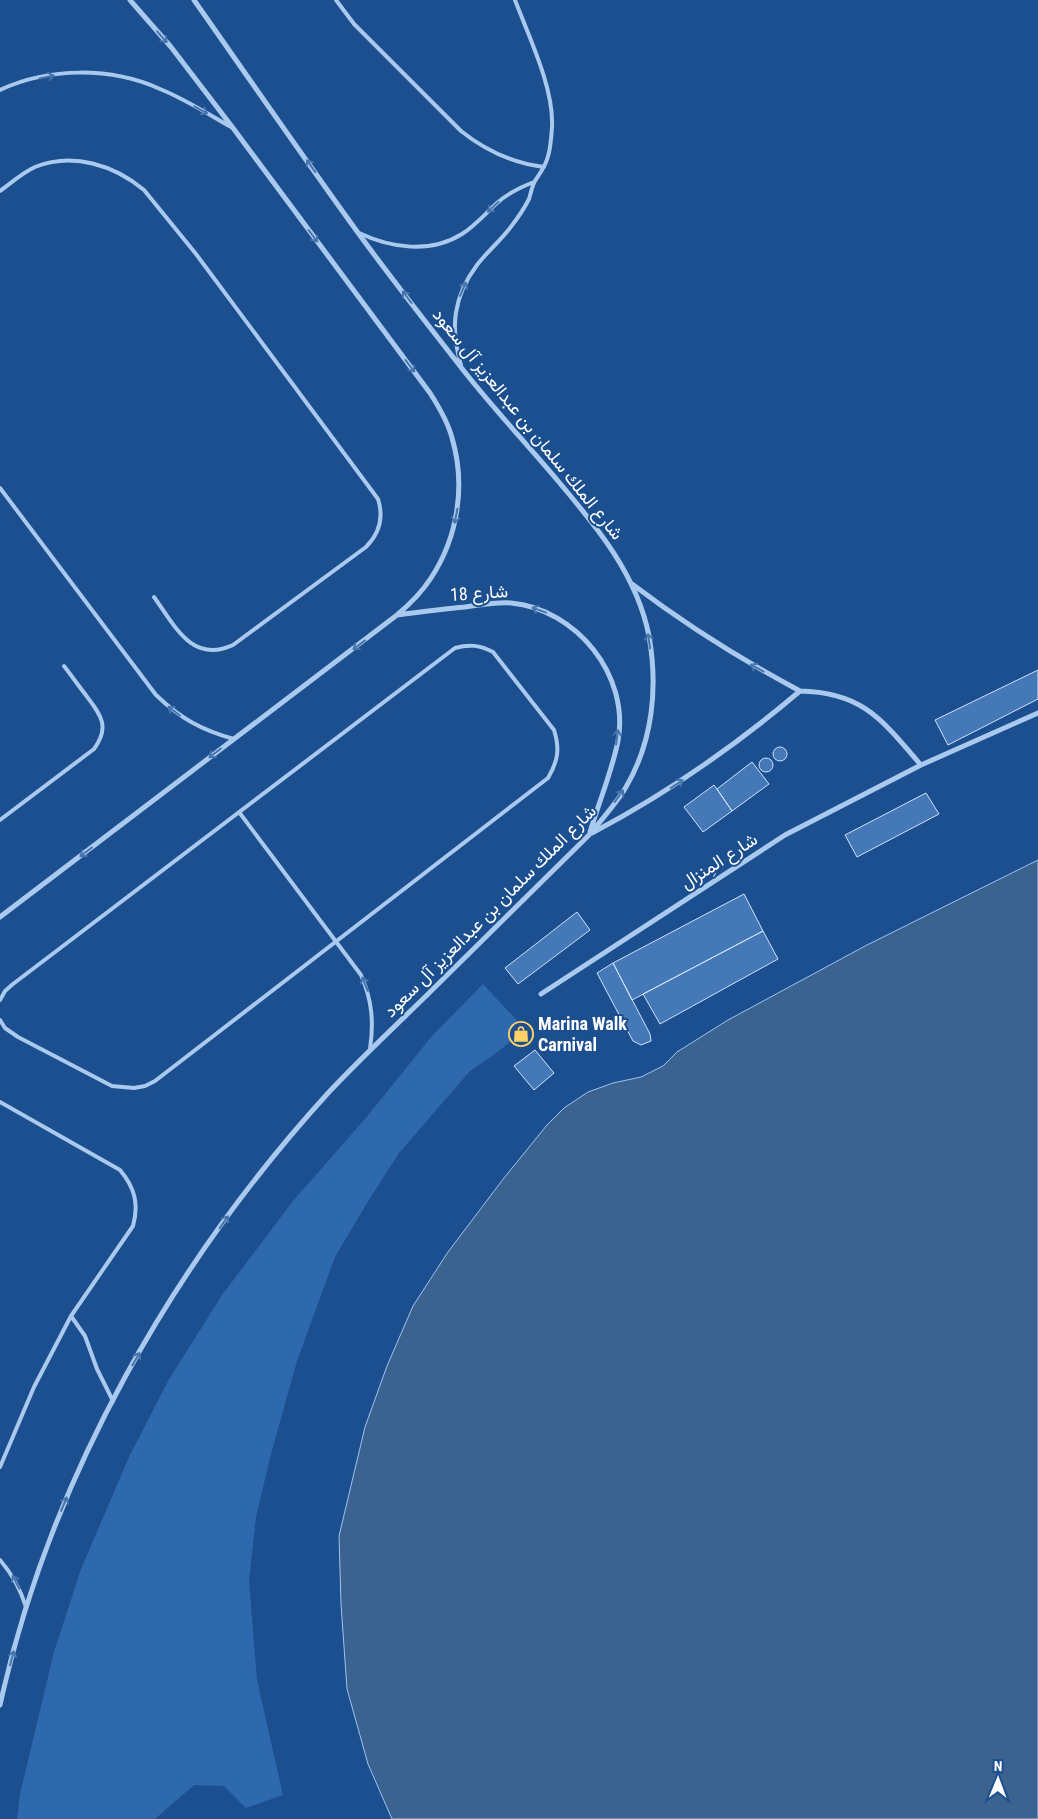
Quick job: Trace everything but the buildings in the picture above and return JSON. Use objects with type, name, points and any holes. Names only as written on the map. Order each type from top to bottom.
[{"type":"street","points":[[0,918],[397,615],[431,579],[443,558],[452,535],[458,511],[458,462],[452,438],[443,415],[430,393],[233,128],[171,47],[130,0]]},
{"type":"street","name":"شارع الملك سلمان بن عبدالعزيز آل سعود","points":[[0,1706],[26,1607],[50,1539],[74,1482],[113,1402],[163,1313],[199,1257],[238,1203],[330,1091],[370,1049],[589,835],[625,788],[638,763],[646,741],[651,715],[653,688],[648,635],[631,583],[618,559],[586,514],[463,370],[357,232],[194,0]]},
{"type":"street","points":[[631,583],[671,614],[712,642],[756,668],[800,691],[836,695],[870,711],[886,724],[921,765]]},
{"type":"street","name":"شارع 18","points":[[397,615],[490,604],[511,604],[531,607],[550,614],[568,624],[598,654],[609,674],[616,695],[619,717],[618,739],[589,835]]},
{"type":"street","points":[[589,835],[634,811],[706,765],[761,724],[800,691]]},
{"type":"street","name":"شارع المِنزال","points":[[541,994],[785,835],[921,765],[1038,713]]},
{"type":"lane","points":[[336,0],[354,24],[472,140],[499,156],[544,167]]},
{"type":"lane","points":[[463,370],[456,348],[454,326],[465,283],[478,264],[508,230],[524,208],[530,197],[534,182],[544,167],[550,147],[552,126],[551,104],[546,84],[515,0]]},
{"type":"lane","points":[[0,90],[28,80],[55,75],[81,73],[114,75],[160,88],[233,128]]},
{"type":"lane","points":[[0,191],[34,168],[48,163],[63,161],[78,161],[109,168],[122,173],[134,181],[144,190],[196,254],[378,499],[381,510],[378,530],[366,547],[234,645],[222,650],[210,650],[199,648],[189,642],[154,597]]},
{"type":"lane","points":[[357,232],[377,241],[398,246],[421,247],[442,243],[463,234],[510,194],[534,182]]},
{"type":"lane","points":[[0,488],[156,696],[172,711],[198,726],[234,739]]},
{"type":"lane","points":[[0,1000],[5,991],[13,984],[455,648],[464,645],[474,645],[493,652],[554,730],[558,742],[558,755],[548,778],[156,1081],[145,1086],[123,1088],[112,1086],[18,1036],[5,1028],[0,1020]]},
{"type":"lane","points":[[0,820],[94,749],[100,741],[103,733],[100,713],[64,666]]},
{"type":"lane","points":[[238,812],[361,975],[368,991],[372,1010],[373,1030],[370,1049]]},
{"type":"lane","points":[[0,1102],[120,1170],[134,1190],[136,1202],[136,1215],[133,1226],[71,1316],[34,1386],[0,1467]]},
{"type":"lane","points":[[71,1316],[85,1336],[97,1369],[113,1402]]},
{"type":"lane","points":[[0,1560],[20,1587],[26,1607]]},
{"type":"shaded area","points":[[1038,860],[1038,1819],[392,1819],[368,1764],[347,1689],[341,1604],[339,1536],[365,1427],[387,1366],[413,1306],[448,1252],[547,1125],[564,1108],[588,1092],[613,1083],[641,1077],[663,1066],[677,1052],[728,1020],[867,945]]},
{"type":"shaded area","points":[[483,984],[526,1030],[470,1071],[399,1153],[367,1203],[335,1257],[297,1361],[271,1454],[256,1517],[249,1580],[257,1680],[283,1795],[246,1808],[224,1786],[194,1785],[155,1819],[17,1819],[20,1794],[54,1652],[81,1569],[129,1457],[168,1381],[222,1295],[293,1201],[365,1119],[432,1036]]},
{"type":"place","name":"Marina Walk Carnival","points":[[521,1034]]}]
